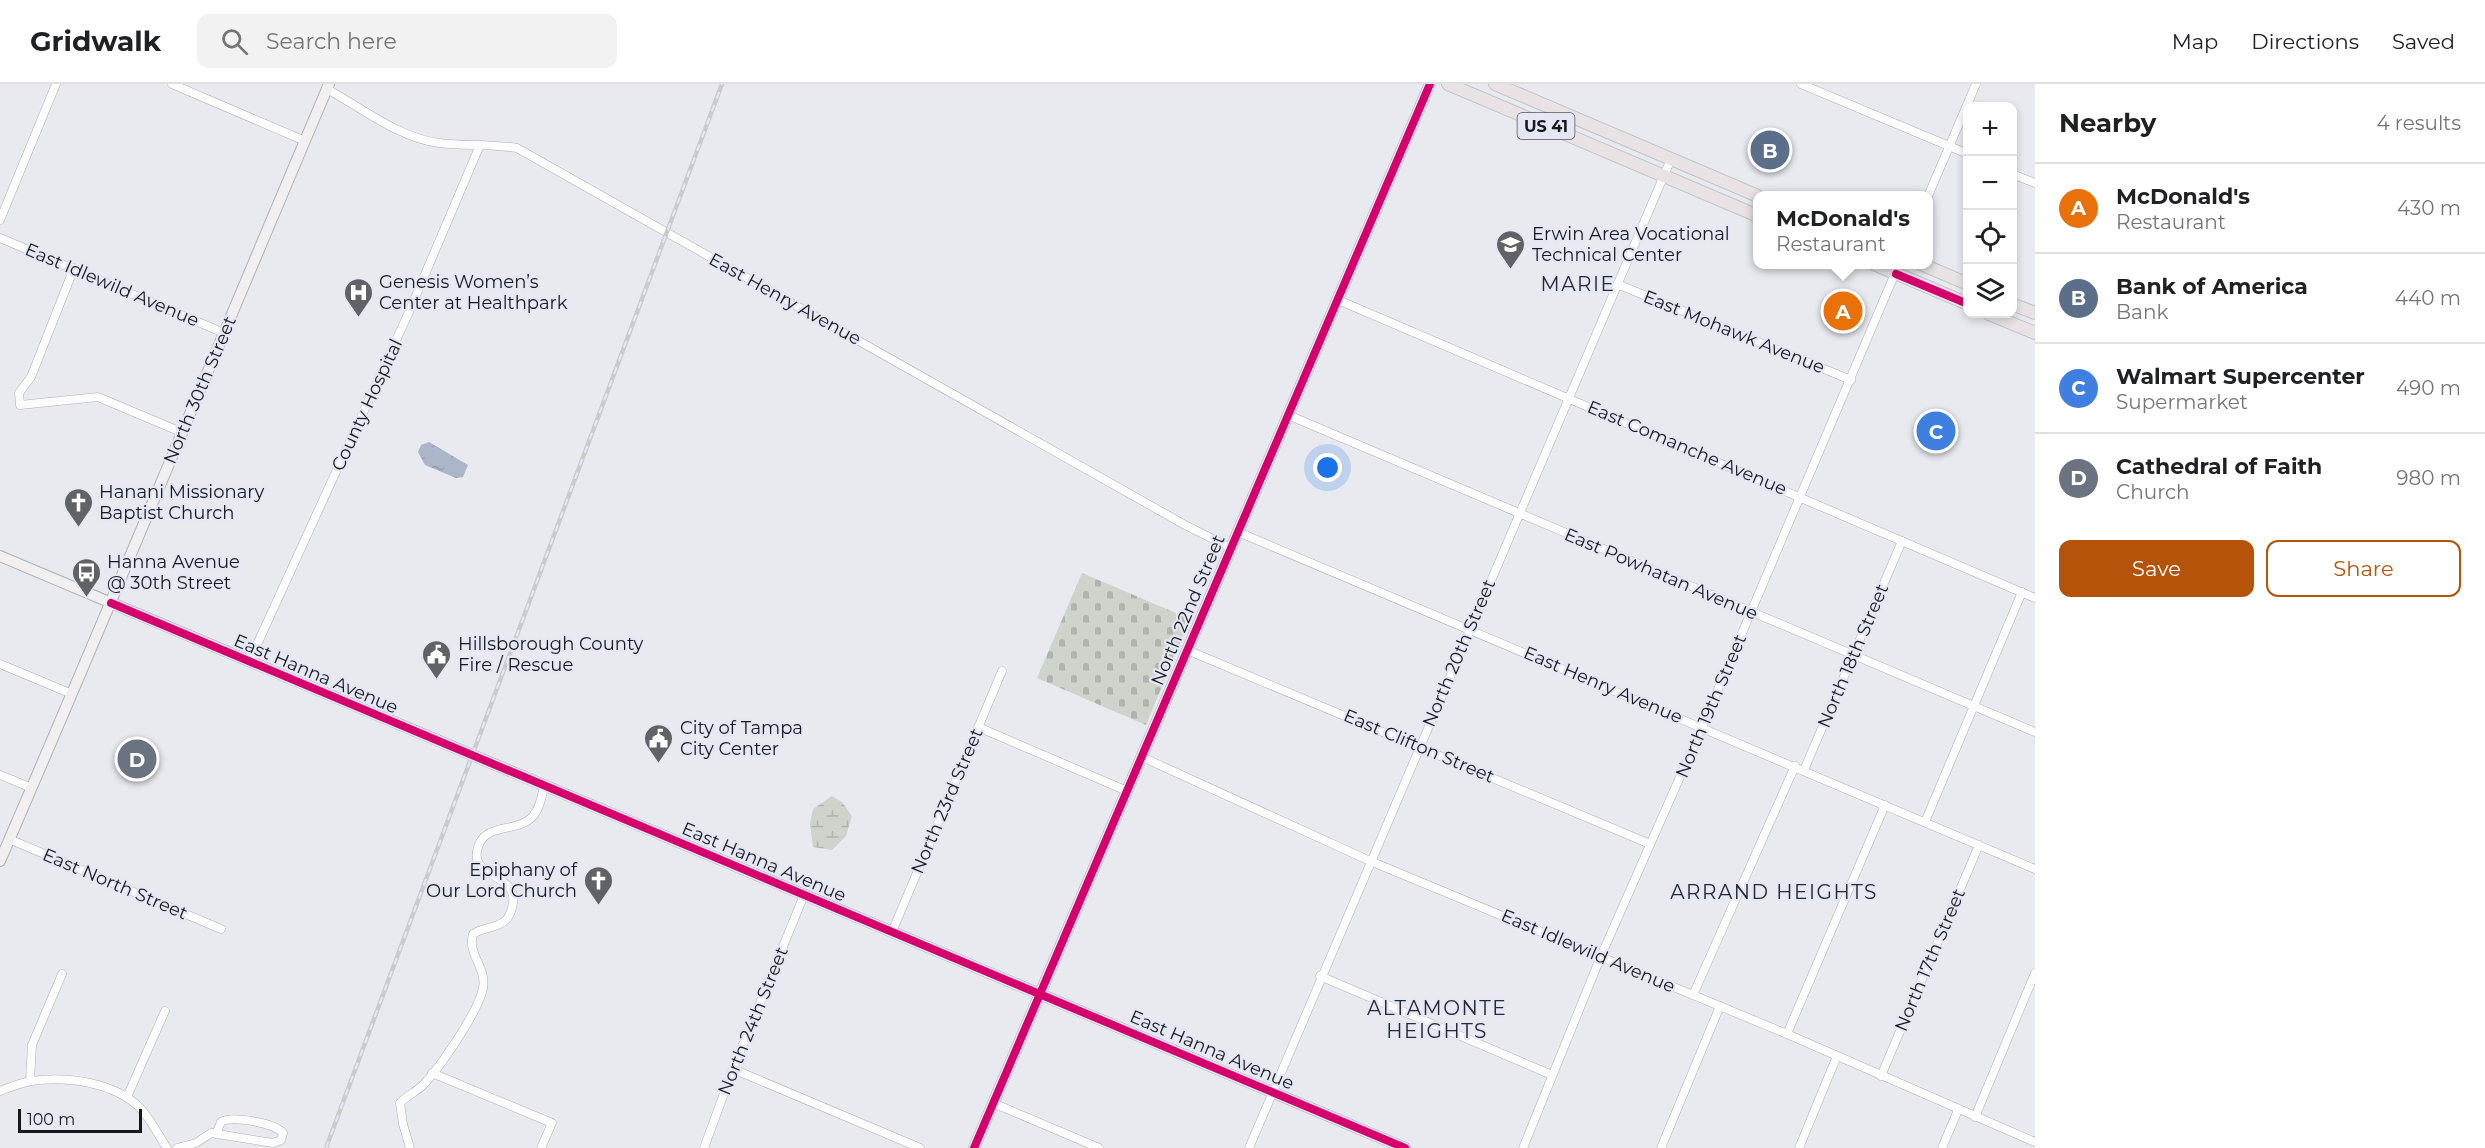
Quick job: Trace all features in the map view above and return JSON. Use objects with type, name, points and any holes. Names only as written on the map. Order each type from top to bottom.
[{"type":"main road","name":"US 41","points":[[1448,84],[1753,214]]},
{"type":"main road","name":"US 41","points":[[1496,84],[1753,194]]},
{"type":"main road","points":[[1898,269],[1963,302]]},
{"type":"main road","points":[[1933,269],[1963,282]]},
{"type":"main road","points":[[2017,306],[2035,313]]},
{"type":"main road","points":[[1999,318],[2035,333]]},
{"type":"street","points":[[0,220],[56,84]]},
{"type":"street","points":[[172,84],[305,141]]},
{"type":"street","name":"North 22nd Street","points":[[974,1148],[1430,84]]},
{"type":"street","points":[[1802,84],[1963,152]]},
{"type":"street","points":[[1930,191],[1976,84]]},
{"type":"street","name":"North 30th Street","points":[[0,861],[328,86]]},
{"type":"street","name":"East Henry Avenue","points":[[328,86],[414,136],[437,142],[517,148],[1185,525],[1231,548]]},
{"type":"street","name":"County Hospital","points":[[249,662],[409,312],[480,145]]},
{"type":"street","name":"North 20th Street","points":[[1249,1148],[1320,976],[1671,159]]},
{"type":"street","points":[[2017,176],[2035,183]]},
{"type":"street","name":"East Idlewild Avenue","points":[[0,238],[224,333]]},
{"type":"street","points":[[74,268],[31,377],[19,393],[20,405],[98,397],[181,432]]},
{"type":"street","name":"North 19th Street","points":[[1523,1148],[1601,956],[1702,727],[1898,269]]},
{"type":"street","name":"East Mohawk Avenue","points":[[1617,284],[1851,380]]},
{"type":"street","name":"East Comanche Avenue","points":[[1338,300],[2035,598]]},
{"type":"street","name":"East Powhatan Avenue","points":[[1288,415],[2035,732]]},
{"type":"street","name":"East Henry Avenue","points":[[1238,532],[2035,869]]},
{"type":"street","name":"North 18th Street","points":[[1804,770],[1902,541]]},
{"type":"street","name":"East Hanna Avenue","points":[[0,556],[1405,1148]]},
{"type":"street","points":[[1925,822],[2022,592]]},
{"type":"street","name":"East Clifton Street","points":[[1187,650],[1650,844]]},
{"type":"street","points":[[0,664],[72,694]]},
{"type":"street","name":"North 23rd Street","points":[[892,932],[1002,671]]},
{"type":"street","points":[[978,727],[1127,791]]},
{"type":"street","name":"East Idlewild Avenue","points":[[1142,757],[1370,861],[1787,1034],[2035,1142]]},
{"type":"street","points":[[1693,995],[1795,766]]},
{"type":"street","points":[[0,775],[32,788]]},
{"type":"street","points":[[410,1148],[400,1103],[422,1086],[473,1016],[484,979],[471,942],[473,934],[494,928],[508,918],[512,907],[514,896],[511,889],[480,866],[476,852],[493,830],[508,828],[530,819],[537,809],[544,786]]},
{"type":"street","points":[[1787,1034],[1885,805]]},
{"type":"street","name":"East North Street","points":[[9,839],[221,929]]},
{"type":"street","name":"North 17th Street","points":[[1881,1076],[1979,844]]},
{"type":"street","name":"North 24th Street","points":[[704,1148],[733,1069],[804,895]]},
{"type":"street","points":[[1975,1117],[2035,973]]},
{"type":"street","points":[[30,1081],[32,1045],[62,974]]},
{"type":"street","points":[[1320,976],[1552,1075]]},
{"type":"street","points":[[1661,1148],[1720,1006]]},
{"type":"street","points":[[127,1097],[165,1011]]},
{"type":"street","points":[[1799,1148],[1837,1056]]},
{"type":"street","points":[[733,1069],[920,1148]]},
{"type":"street","points":[[432,1073],[552,1123],[541,1148]]},
{"type":"street","points":[[0,1091],[30,1081],[60,1080],[96,1084],[127,1097],[142,1110],[167,1148]]},
{"type":"street","points":[[993,1103],[1099,1148]]},
{"type":"street","points":[[1942,1148],[1958,1110]]},
{"type":"street","points":[[177,1148],[196,1143],[211,1133],[216,1134],[273,1143],[281,1140],[283,1133],[280,1129],[262,1123],[224,1119],[216,1134]]},
{"type":"green space","points":[[1082,573],[1190,619],[1146,725],[1037,678]]},
{"type":"green space","points":[[832,796],[842,802],[852,816],[846,836],[832,850],[813,847],[810,824],[813,809]]},
{"type":"water","points":[[429,442],[468,465],[463,477],[456,478],[425,465],[418,452],[421,445]]},
{"type":"railway","points":[[326,1148],[722,84]]},
{"type":"cycle path","points":[[974,1148],[1430,84]]},
{"type":"cycle path","points":[[1896,274],[1963,302]]},
{"type":"cycle path","points":[[111,603],[1405,1148]]},
{"type":"place","name":"Bank of America","points":[[1770,150]]},
{"type":"place","name":"Erwin Area Vocational Technical Center","points":[[1511,270]]},
{"type":"place","name":"McDonald's","points":[[1843,311]]},
{"type":"place","name":"Genesis Women’s Center at Healthpark","points":[[358,318]]},
{"type":"place","name":"Walmart Supercenter","points":[[1936,431]]},
{"type":"place","name":"Hanani Missionary Baptist Church","points":[[78,528]]},
{"type":"place","name":"Hanna Avenue @ 30th Street","points":[[86,598]]},
{"type":"place","name":"Hillsborough County Fire / Rescue","points":[[437,680]]},
{"type":"place","name":"Cathedral of Faith","points":[[137,759]]},
{"type":"place","name":"City of Tampa City Center","points":[[659,764]]},
{"type":"place","name":"Epiphany of Our Lord Church","points":[[598,906]]},
{"type":"district","name":"MARIE","points":[[1578,284]]},
{"type":"district","name":"ARRAND HEIGHTS","points":[[1774,892]]},
{"type":"district","name":"ALTAMONTE HEIGHTS","points":[[1437,1020]]}]
